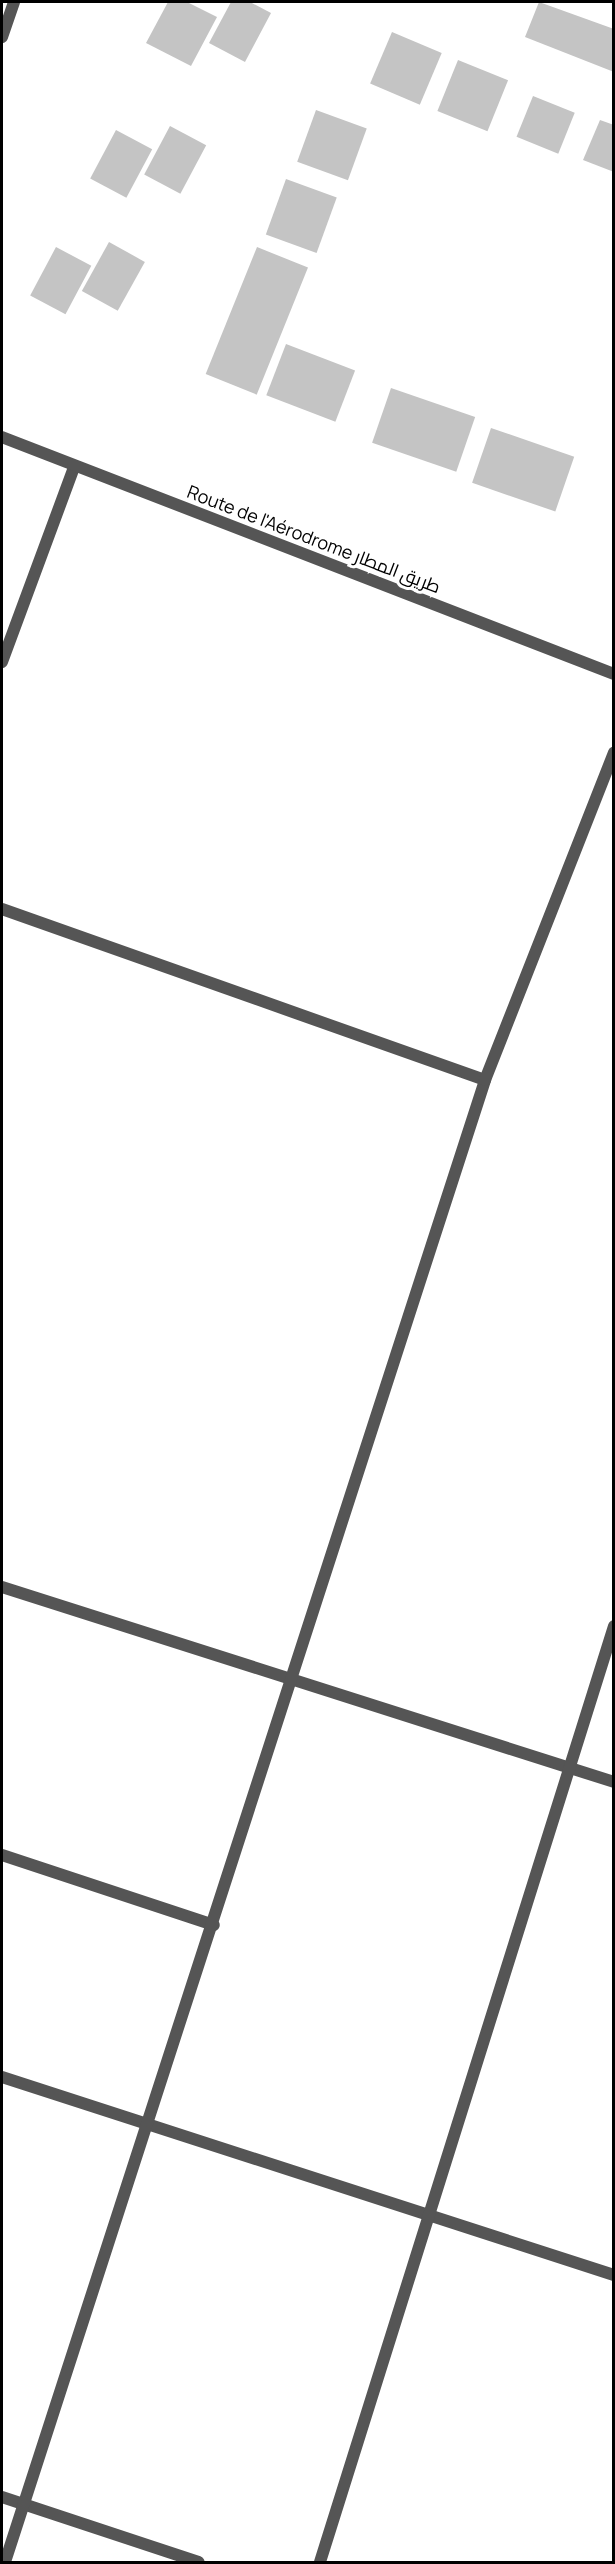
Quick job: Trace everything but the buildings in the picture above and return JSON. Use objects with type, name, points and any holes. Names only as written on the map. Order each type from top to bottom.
[{"type":"street","points":[[2,38],[14,2]]},
{"type":"street","name":"Route de l'Aérodrome طريق المطار","points":[[2,437],[74,467],[614,674]]},
{"type":"street","points":[[2,662],[74,467]]},
{"type":"street","points":[[5,2562],[214,1925],[290,1680],[485,1080],[614,753]]},
{"type":"street","points":[[2,909],[485,1080]]},
{"type":"street","points":[[2,1587],[614,1782]]},
{"type":"street","points":[[320,2562],[614,1626]]},
{"type":"street","points":[[2,1855],[214,1925]]},
{"type":"street","points":[[2,2077],[431,2213],[614,2275]]},
{"type":"street","points":[[2,2497],[200,2562]]}]
